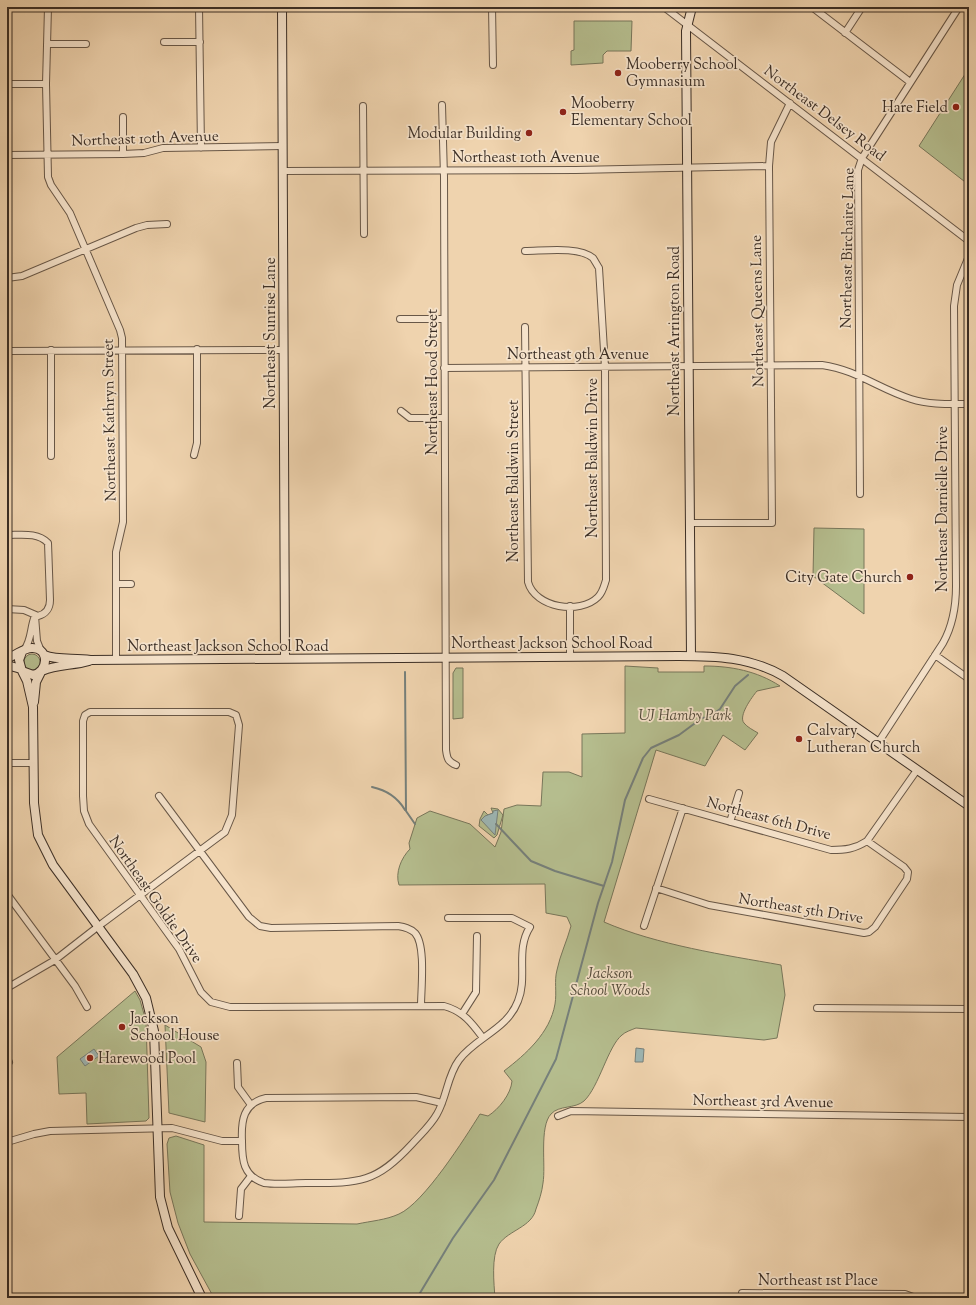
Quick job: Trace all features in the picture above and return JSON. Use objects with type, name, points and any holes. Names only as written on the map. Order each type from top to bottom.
[{"type":"street","name":"Northeast Kathryn Street","points":[[48,7],[46,84],[47,170],[51,185],[70,213],[120,330],[122,351],[123,522],[121,535],[116,548],[116,660]]},
{"type":"street","points":[[199,7],[201,148]]},
{"type":"street","name":"Northeast Sunrise Lane","points":[[282,7],[284,171],[285,659]]},
{"type":"street","points":[[492,7],[492,65]]},
{"type":"street","name":"Northeast Delsey Road","points":[[664,7],[969,241]]},
{"type":"street","name":"Northeast Arrington Road","points":[[691,656],[687,24],[692,7]]},
{"type":"street","points":[[812,7],[910,82]]},
{"type":"street","points":[[845,32],[862,7]]},
{"type":"street","name":"Northeast Birchaire Lane","points":[[860,494],[858,170],[862,158],[959,7]]},
{"type":"street","points":[[164,42],[200,42]]},
{"type":"street","points":[[47,44],[86,44]]},
{"type":"street","points":[[7,84],[46,84]]},
{"type":"street","name":"Northeast Queens Lane","points":[[690,523],[772,523],[769,166],[771,142],[776,128],[790,103]]},
{"type":"street","points":[[363,106],[364,234]]},
{"type":"street","name":"Northeast Hood Street","points":[[442,106],[444,170],[446,750],[447,759],[456,765]]},
{"type":"street","points":[[123,117],[123,154]]},
{"type":"street","name":"Northeast 10th Avenue","points":[[7,155],[123,154],[144,153],[163,148],[283,146]]},
{"type":"street","name":"Northeast 10th Avenue","points":[[284,171],[576,170],[769,166]]},
{"type":"street","points":[[7,278],[22,276],[136,228],[147,225],[167,224]]},
{"type":"street","name":"Northeast Baldwin Drive","points":[[525,251],[574,251],[584,253],[593,258],[599,268],[601,279],[605,367],[606,580],[602,592],[595,600],[584,605],[570,606]]},
{"type":"street","name":"Northeast Darnielle Drive","points":[[878,743],[948,634],[954,614],[956,601],[955,295],[960,275],[969,256]]},
{"type":"street","points":[[400,319],[444,319]]},
{"type":"street","name":"Northeast Baldwin Street","points":[[525,327],[528,582],[533,594],[544,602],[570,606]]},
{"type":"street","points":[[7,351],[122,351],[197,349],[284,350]]},
{"type":"street","points":[[194,455],[197,443],[197,349]]},
{"type":"street","points":[[51,350],[51,456]]},
{"type":"street","name":"Northeast 9th Avenue","points":[[444,368],[822,365],[836,367],[859,375],[911,400],[938,404],[969,404]]},
{"type":"street","points":[[401,411],[410,418],[444,418]]},
{"type":"street","points":[[7,535],[36,536],[43,538],[48,543],[49,607],[42,615],[35,616],[24,610],[7,609]]},
{"type":"street","points":[[116,584],[131,584]]},
{"type":"street","points":[[570,606],[570,657]]},
{"type":"street","points":[[33,706],[28,682],[21,670],[19,660],[29,641],[31,625],[35,616]]},
{"type":"street","points":[[35,616],[37,641],[43,653],[46,664],[36,682],[33,706],[35,821],[40,841],[53,865],[137,980],[151,1012],[154,1035],[160,1190],[164,1217],[202,1298]]},
{"type":"street","points":[[7,658],[33,648],[43,653]]},
{"type":"street","name":"Northeast Jackson School Road","points":[[43,653],[56,658],[79,658],[90,660],[691,656],[733,658],[759,664],[796,685],[969,806]]},
{"type":"street","points":[[935,655],[969,679]]},
{"type":"street","name":"Northeast Jackson School Road","points":[[41,672],[56,666],[79,664],[90,660]]},
{"type":"street","points":[[7,665],[21,670],[29,675],[41,672]]},
{"type":"street","name":"Northeast Goldie Drive","points":[[200,852],[225,832],[230,825],[239,725],[236,715],[229,712],[94,712],[85,715],[82,725],[83,796],[86,818],[96,836],[179,949],[201,992],[207,998],[216,1005],[230,1007],[444,1006],[462,1014],[483,1038]]},
{"type":"street","points":[[7,763],[33,763]]},
{"type":"street","name":"Northeast 6th Drive","points":[[649,799],[831,850],[848,850],[858,847],[867,841],[917,770]]},
{"type":"street","points":[[730,822],[738,793]]},
{"type":"street","points":[[159,796],[249,917],[260,926],[271,928],[398,926],[411,930],[420,941],[421,1006]]},
{"type":"street","points":[[644,926],[683,808]]},
{"type":"street","name":"Northeast 5th Drive","points":[[656,888],[709,905],[855,932],[869,932],[875,927],[907,879],[908,872],[904,867],[867,841]]},
{"type":"street","points":[[7,988],[55,960],[200,852]]},
{"type":"street","points":[[7,894],[75,986],[86,1007]]},
{"type":"street","points":[[442,1103],[420,1097],[262,1099],[251,1105],[243,1118],[243,1163],[251,1176],[266,1184],[352,1182],[370,1177],[387,1169],[430,1124],[442,1103],[450,1078],[458,1062],[469,1049],[504,1022],[517,1003],[521,990],[522,949],[530,927],[512,918],[448,918]]},
{"type":"street","points":[[462,1014],[476,992],[477,936]]},
{"type":"street","points":[[817,1008],[969,1009]]},
{"type":"street","points":[[237,1063],[238,1087],[251,1105]]},
{"type":"street","name":"Northeast 3rd Avenue","points":[[558,1116],[571,1112],[969,1117]]},
{"type":"street","points":[[7,1142],[50,1131],[157,1128],[180,1129],[222,1140],[242,1141]]},
{"type":"street","points":[[239,1216],[241,1189],[251,1176]]},
{"type":"street","name":"Northeast 1st Place","points":[[742,1293],[753,1295],[829,1296],[905,1294],[916,1298]]},
{"type":"green space","points":[[574,21],[632,21],[631,51],[607,51],[603,55],[603,63],[571,65],[571,51],[574,50]]},
{"type":"green space","name":"Hare Field","points":[[969,68],[969,185],[919,146]]},
{"type":"green space","points":[[814,528],[864,529],[864,614],[813,576]]},
{"type":"green space","points":[[32,654],[39,659],[40,662],[35,669],[32,670],[25,665],[24,662],[29,655]]},
{"type":"green space","name":"Jackson School Woods","points":[[625,666],[658,668],[658,672],[704,672],[704,666],[734,668],[753,673],[780,686],[757,691],[746,707],[743,716],[744,723],[758,733],[745,750],[723,735],[705,766],[656,750],[604,922],[646,937],[669,943],[781,965],[785,995],[777,1038],[764,1040],[636,1028],[622,1035],[612,1048],[594,1086],[584,1101],[576,1105],[554,1111],[547,1120],[544,1137],[543,1186],[534,1215],[525,1224],[503,1239],[496,1249],[494,1263],[495,1298],[214,1298],[190,1254],[178,1223],[170,1192],[167,1144],[169,1138],[176,1136],[204,1145],[204,1222],[357,1224],[389,1218],[409,1208],[432,1184],[465,1138],[480,1114],[488,1116],[504,1101],[512,1081],[504,1071],[536,1042],[552,1015],[556,1000],[557,970],[571,926],[567,917],[546,913],[545,884],[399,885],[398,871],[404,857],[410,849],[409,843],[417,818],[430,811],[470,824],[495,847],[501,832],[504,809],[517,805],[541,806],[543,772],[569,772],[582,777],[582,734],[625,733]]},
{"type":"green space","points":[[456,668],[463,668],[463,718],[453,719],[453,673]]},
{"type":"green space","points":[[491,808],[498,809],[503,815],[497,835],[494,838],[479,826],[480,819],[484,811],[488,815],[493,813]]},
{"type":"green space","points":[[135,991],[140,1000],[146,1021],[149,1118],[146,1121],[87,1124],[86,1093],[59,1094],[57,1057]]},
{"type":"green space","points":[[165,1025],[201,1047],[206,1062],[205,1122],[169,1113]]},
{"type":"water","points":[[498,810],[495,835],[481,820],[485,816],[493,813],[493,811]]},
{"type":"water","points":[[636,1048],[644,1049],[643,1062],[635,1062]]},
{"type":"water","name":"Harewood Pool","points":[[94,1049],[99,1056],[85,1066],[80,1059]]},
{"type":"waterway","points":[[405,672],[406,811],[415,824]]},
{"type":"waterway","points":[[417,1298],[453,1238],[494,1180],[556,1059],[598,903],[612,862],[625,800],[643,758],[651,748],[679,735],[702,718],[709,717],[720,709],[735,686],[748,675]]},
{"type":"waterway","points":[[372,787],[391,795],[405,810]]},
{"type":"waterway","points":[[496,824],[531,861],[555,871],[604,886]]},
{"type":"place","name":"Mooberry School Gymnasium","points":[[618,73]]},
{"type":"place","name":"Hare Field","points":[[956,107]]},
{"type":"place","name":"Mooberry Elementary School","points":[[563,112]]},
{"type":"place","name":"Modular Building","points":[[529,133]]},
{"type":"place","name":"City Gate Church","points":[[910,577]]},
{"type":"place","name":"Calvary Lutheran Church","points":[[799,739]]},
{"type":"place","name":"Jackson School House","points":[[122,1027]]},
{"type":"place","name":"Harewood Pool","points":[[90,1058]]},
{"type":"park label","name":"UJ Hamby Park","points":[[685,715]]}]
